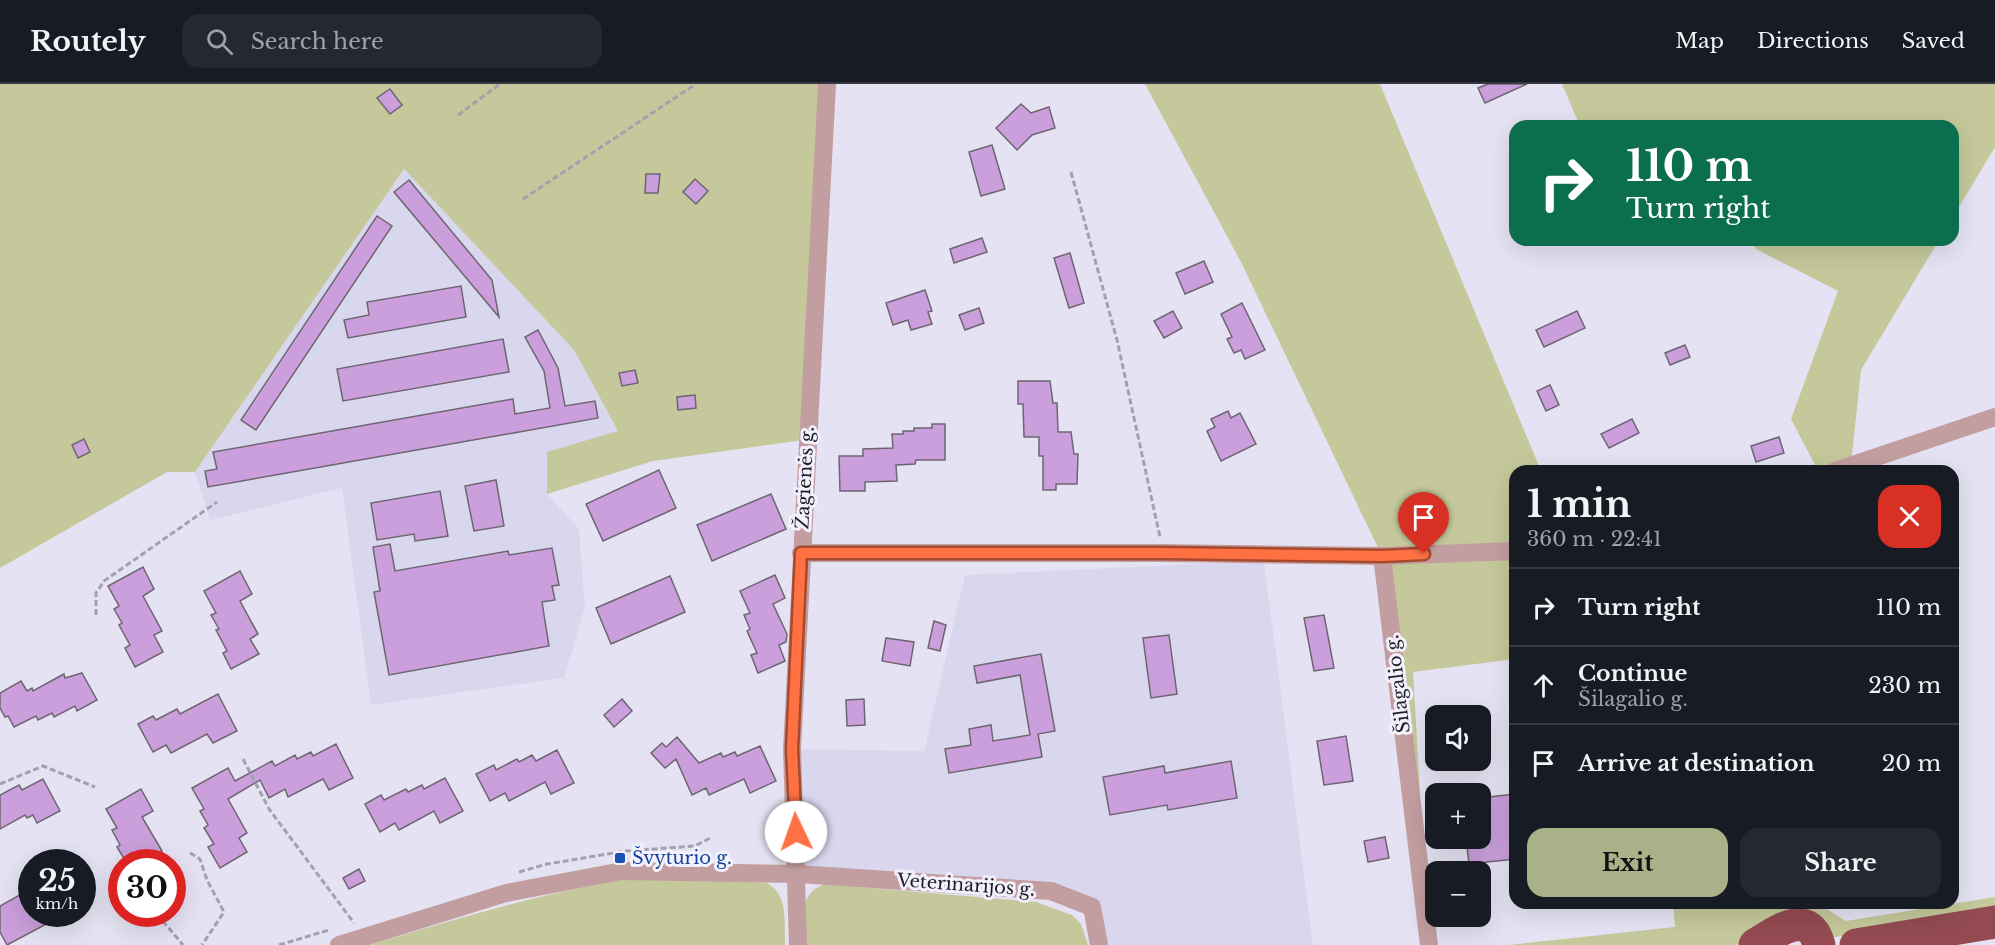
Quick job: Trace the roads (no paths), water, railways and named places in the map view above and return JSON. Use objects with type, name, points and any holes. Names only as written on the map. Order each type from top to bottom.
[{"type":"highway","points":[[1856,945],[1995,922]]},
{"type":"highway","points":[[1755,945],[1786,927],[1796,924],[1804,925],[1813,931],[1819,945]]},
{"type":"street","name":"Žagienės g.","points":[[798,945],[798,874],[792,749],[827,84]]},
{"type":"street","points":[[1853,465],[1995,417]]},
{"type":"street","points":[[801,553],[1163,553],[1382,556],[1509,552]]},
{"type":"street","name":"Šilagalio g.","points":[[1382,556],[1426,945]]},
{"type":"street","points":[[339,945],[506,892],[622,871],[798,874]]},
{"type":"street","name":"Veterinarijos g.","points":[[798,874],[1051,891],[1092,907],[1099,945]]},
{"type":"place","name":"Švyturio g.","points":[[620,858]]}]
